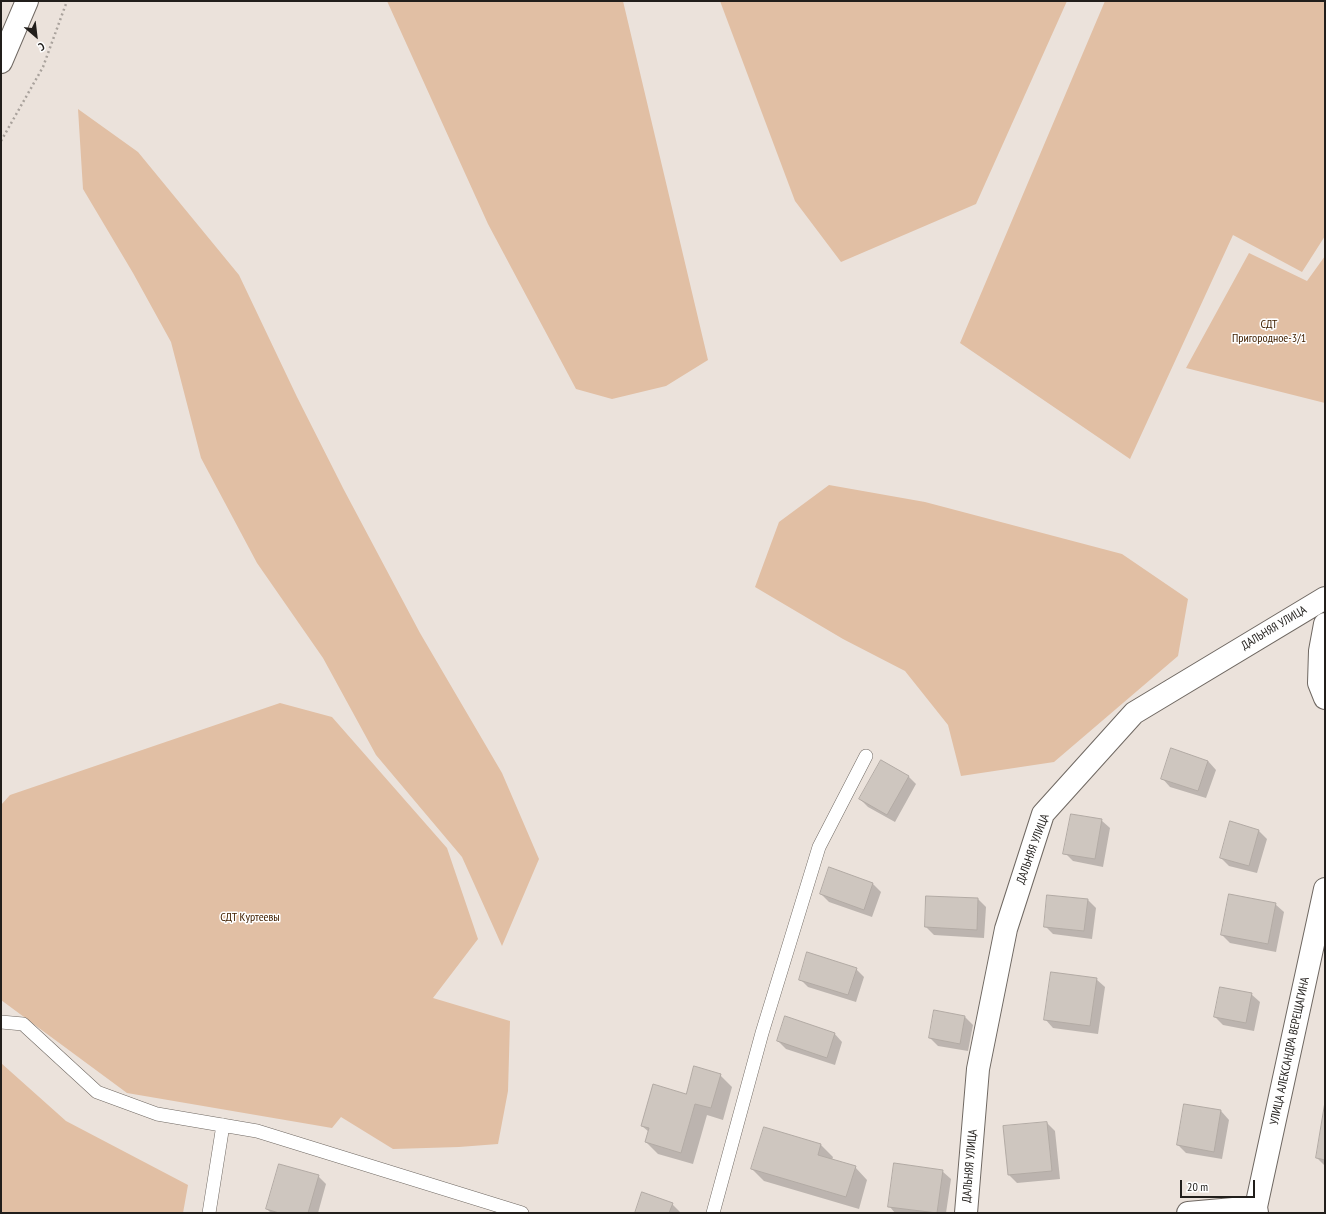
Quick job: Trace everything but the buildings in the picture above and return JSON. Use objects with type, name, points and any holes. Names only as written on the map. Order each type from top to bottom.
[{"type":"main road","points":[[1,62],[27,1]]},
{"type":"main road","name":"ДАЛЬНЯЯ УЛИЦА","points":[[966,1213],[978,1069],[1006,929],[1043,814],[1134,713],[1325,598]]},
{"type":"main road","points":[[1325,624],[1320,651],[1318,683],[1325,698]]},
{"type":"main road","name":"УЛИЦА АЛЕКСАНДРА ВЕРЕЩАГИНА","points":[[1256,1210],[1325,889]]},
{"type":"main road","points":[[1188,1213],[1256,1210]]},
{"type":"lane","points":[[713,1213],[762,1033],[819,847],[866,756]]},
{"type":"lane","points":[[1,1022],[23,1024],[96,1092],[157,1114],[258,1131],[522,1213]]},
{"type":"lane","points":[[209,1213],[223,1126]]},
{"type":"path","points":[[1,141],[43,67],[67,1]]},
{"type":"green space","points":[[387,1],[623,1],[708,360],[666,386],[612,399],[576,389],[488,224]]},
{"type":"green space","points":[[720,1],[1067,1],[976,204],[841,262],[795,201]]},
{"type":"green space","points":[[1105,1],[1325,1],[1325,236],[1302,272],[1233,235],[1130,459],[960,343]]},
{"type":"green space","points":[[78,109],[138,152],[239,275],[297,397],[344,490],[420,633],[502,773],[539,859],[502,946],[462,857],[376,755],[323,658],[257,563],[201,458],[171,342],[133,273],[83,189]]},
{"type":"green space","name":"СДТ Пригородное-3/1","points":[[1249,253],[1307,281],[1325,256],[1325,403],[1186,368]]},
{"type":"green space","points":[[829,485],[925,502],[1122,554],[1188,599],[1178,656],[1054,762],[961,776],[948,725],[905,671],[843,639],[755,587],[779,522]]},
{"type":"green space","name":"СДТ Куртеевы","points":[[280,703],[332,717],[447,848],[478,939],[433,998],[510,1021],[508,1091],[498,1144],[393,1149],[341,1117],[332,1128],[127,1093],[1,1000],[1,805],[10,795]]},
{"type":"green space","points":[[1,1063],[66,1121],[188,1185],[183,1213],[1,1213]]}]
